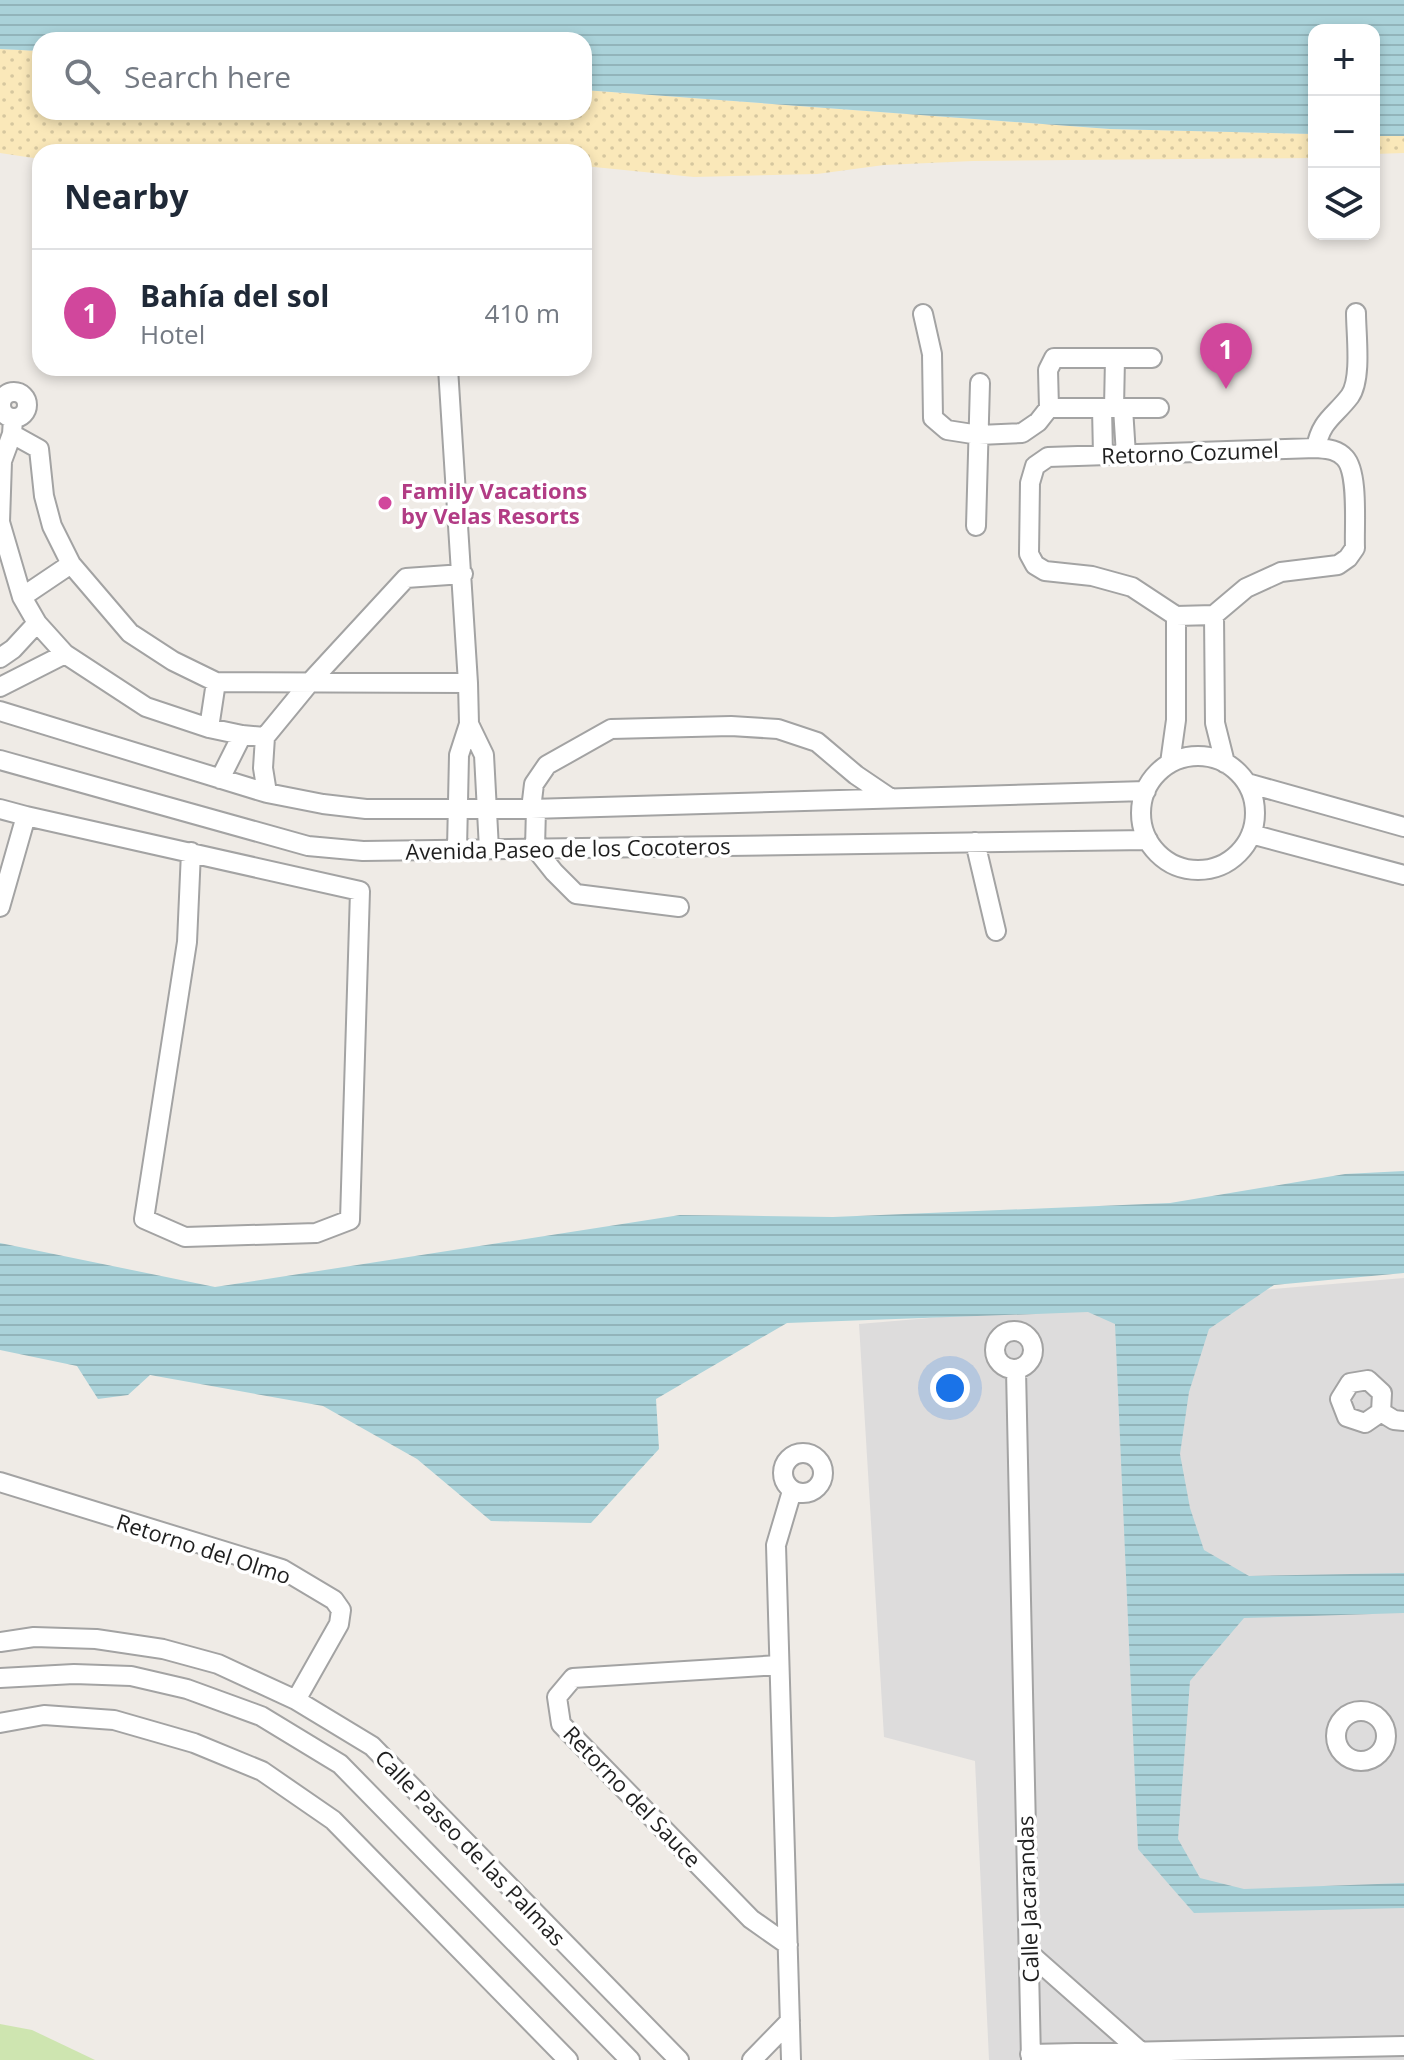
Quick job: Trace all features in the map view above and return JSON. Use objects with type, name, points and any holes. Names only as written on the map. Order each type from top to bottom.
[{"type":"street","points":[[1316,448],[1318,433],[1326,420],[1352,394],[1357,381],[1356,313]]},
{"type":"street","points":[[923,314],[932,354],[933,418],[947,430],[979,435],[1022,433],[1038,422],[1049,408],[1048,370],[1054,358],[1152,358]]},
{"type":"street","points":[[1103,455],[1113,408],[1115,358]]},
{"type":"street","points":[[449,376],[463,574],[469,724],[459,755],[457,849]]},
{"type":"street","points":[[976,526],[980,383]]},
{"type":"street","points":[[1049,408],[1159,408]]},
{"type":"street","points":[[1113,408],[1126,455]]},
{"type":"street","points":[[265,737],[209,728],[146,707],[65,654],[37,623],[22,597],[0,522],[2,461],[12,426],[39,449],[44,496],[52,526],[71,564],[130,633],[173,661],[216,682],[468,683]]},
{"type":"street","name":"Retorno Cozumel","points":[[1176,616],[1132,587],[1092,576],[1045,571],[1035,565],[1029,554],[1030,483],[1035,466],[1048,457],[1316,448],[1333,450],[1346,459],[1352,471],[1355,548],[1348,558],[1338,565],[1281,572],[1246,588],[1214,615]]},
{"type":"street","points":[[22,597],[71,564]]},
{"type":"street","points":[[267,793],[263,768],[265,737],[311,681],[406,578],[463,574]]},
{"type":"street","points":[[1170,763],[1176,720],[1176,616],[1214,615],[1215,723],[1225,763]]},
{"type":"street","points":[[0,658],[37,623]]},
{"type":"street","points":[[0,687],[65,654]]},
{"type":"street","points":[[209,728],[216,682]]},
{"type":"street","name":"Avenida Paseo de los Cocoteros","points":[[0,711],[267,793],[366,809],[456,810],[1146,791]]},
{"type":"street","points":[[469,724],[484,755],[489,849]]},
{"type":"street","points":[[679,907],[576,894],[535,848],[534,784],[547,765],[611,729],[731,726],[778,729],[817,742],[856,775],[890,798]]},
{"type":"street","points":[[220,779],[242,735]]},
{"type":"street","points":[[1200,756],[1225,763],[1247,783],[1254,800],[1255,817],[1251,834],[1241,850],[1227,862],[1201,869],[1174,865],[1159,855],[1142,825],[1141,809],[1146,791],[1156,775],[1170,763],[1200,756]]},
{"type":"street","name":"Avenida Paseo de los Cocoteros","points":[[0,760],[308,846],[363,851],[1148,840]]},
{"type":"street","points":[[1247,783],[1404,827]]},
{"type":"street","points":[[0,809],[26,816],[191,852],[360,891],[350,1220],[316,1233],[185,1237],[144,1219],[187,942],[191,852]]},
{"type":"street","points":[[0,907],[26,816]]},
{"type":"street","points":[[1251,834],[1404,875]]},
{"type":"street","points":[[975,842],[996,931]]},
{"type":"street","name":"Calle Jacarandas","points":[[1016,1370],[1030,2057],[1140,2051],[1270,2055],[1404,2046]]},
{"type":"street","points":[[1381,1412],[1394,1420],[1404,1421]]},
{"type":"street","name":"Retorno del Olmo","points":[[2,1485],[282,1569],[334,1600],[341,1610],[339,1624],[296,1700]]},
{"type":"street","points":[[791,2060],[776,1545],[792,1491]]},
{"type":"street","name":"Calle Paseo de las Palmas","points":[[0,1642],[34,1637],[96,1639],[163,1649],[218,1664],[296,1700],[372,1746],[679,2060]]},
{"type":"street","name":"Retorno del Sauce","points":[[779,1665],[573,1678],[557,1697],[561,1724],[751,1919],[788,1945]]},
{"type":"street","name":"Calle Paseo de las Palmas","points":[[0,1678],[74,1674],[131,1676],[187,1689],[261,1716],[340,1764],[630,2060]]},
{"type":"street","points":[[0,1723],[44,1715],[114,1720],[194,1743],[262,1771],[333,1820],[568,2060]]},
{"type":"street","points":[[418,1842],[443,1818]]},
{"type":"street","points":[[1029,1953],[1140,2051]]},
{"type":"street","points":[[752,2060],[790,2021]]},
{"type":"shaded area","points":[[1404,1278],[1404,2060],[989,2060],[975,1761],[884,1737],[859,1324]]},
{"type":"green space","points":[[0,2024],[32,2030],[95,2060],[0,2060]]},
{"type":"sand","points":[[0,49],[32,51],[32,120],[592,120],[592,91],[1110,129],[1308,134],[1308,158],[973,161],[884,165],[817,174],[694,177],[592,167],[592,144],[32,144],[32,158],[0,153]]},
{"type":"sand","points":[[1380,136],[1404,136],[1404,153],[1380,154]]},
{"type":"water","points":[[0,0],[1404,0],[1404,136],[1380,136],[1380,24],[1308,24],[1308,134],[1110,129],[592,91],[592,32],[32,32],[32,51],[0,49]]},
{"type":"water","points":[[1404,1171],[1404,1273],[1274,1285],[1209,1329],[1189,1392],[1180,1454],[1190,1508],[1204,1550],[1249,1576],[1404,1573],[1404,1613],[1244,1618],[1190,1681],[1178,1839],[1200,1878],[1244,1889],[1404,1883],[1404,1908],[1194,1913],[1138,1849],[1115,1324],[1088,1312],[787,1323],[656,1399],[659,1449],[591,1523],[491,1521],[417,1459],[323,1406],[150,1375],[128,1395],[98,1399],[77,1366],[0,1350],[0,1243],[215,1287],[680,1215],[833,1217],[1170,1203],[1345,1174]]},
{"type":"place","name":"Bahía del sol","points":[[1226,389]]},
{"type":"place","name":"Family Vacations by Velas Resorts","points":[[385,503]]}]
